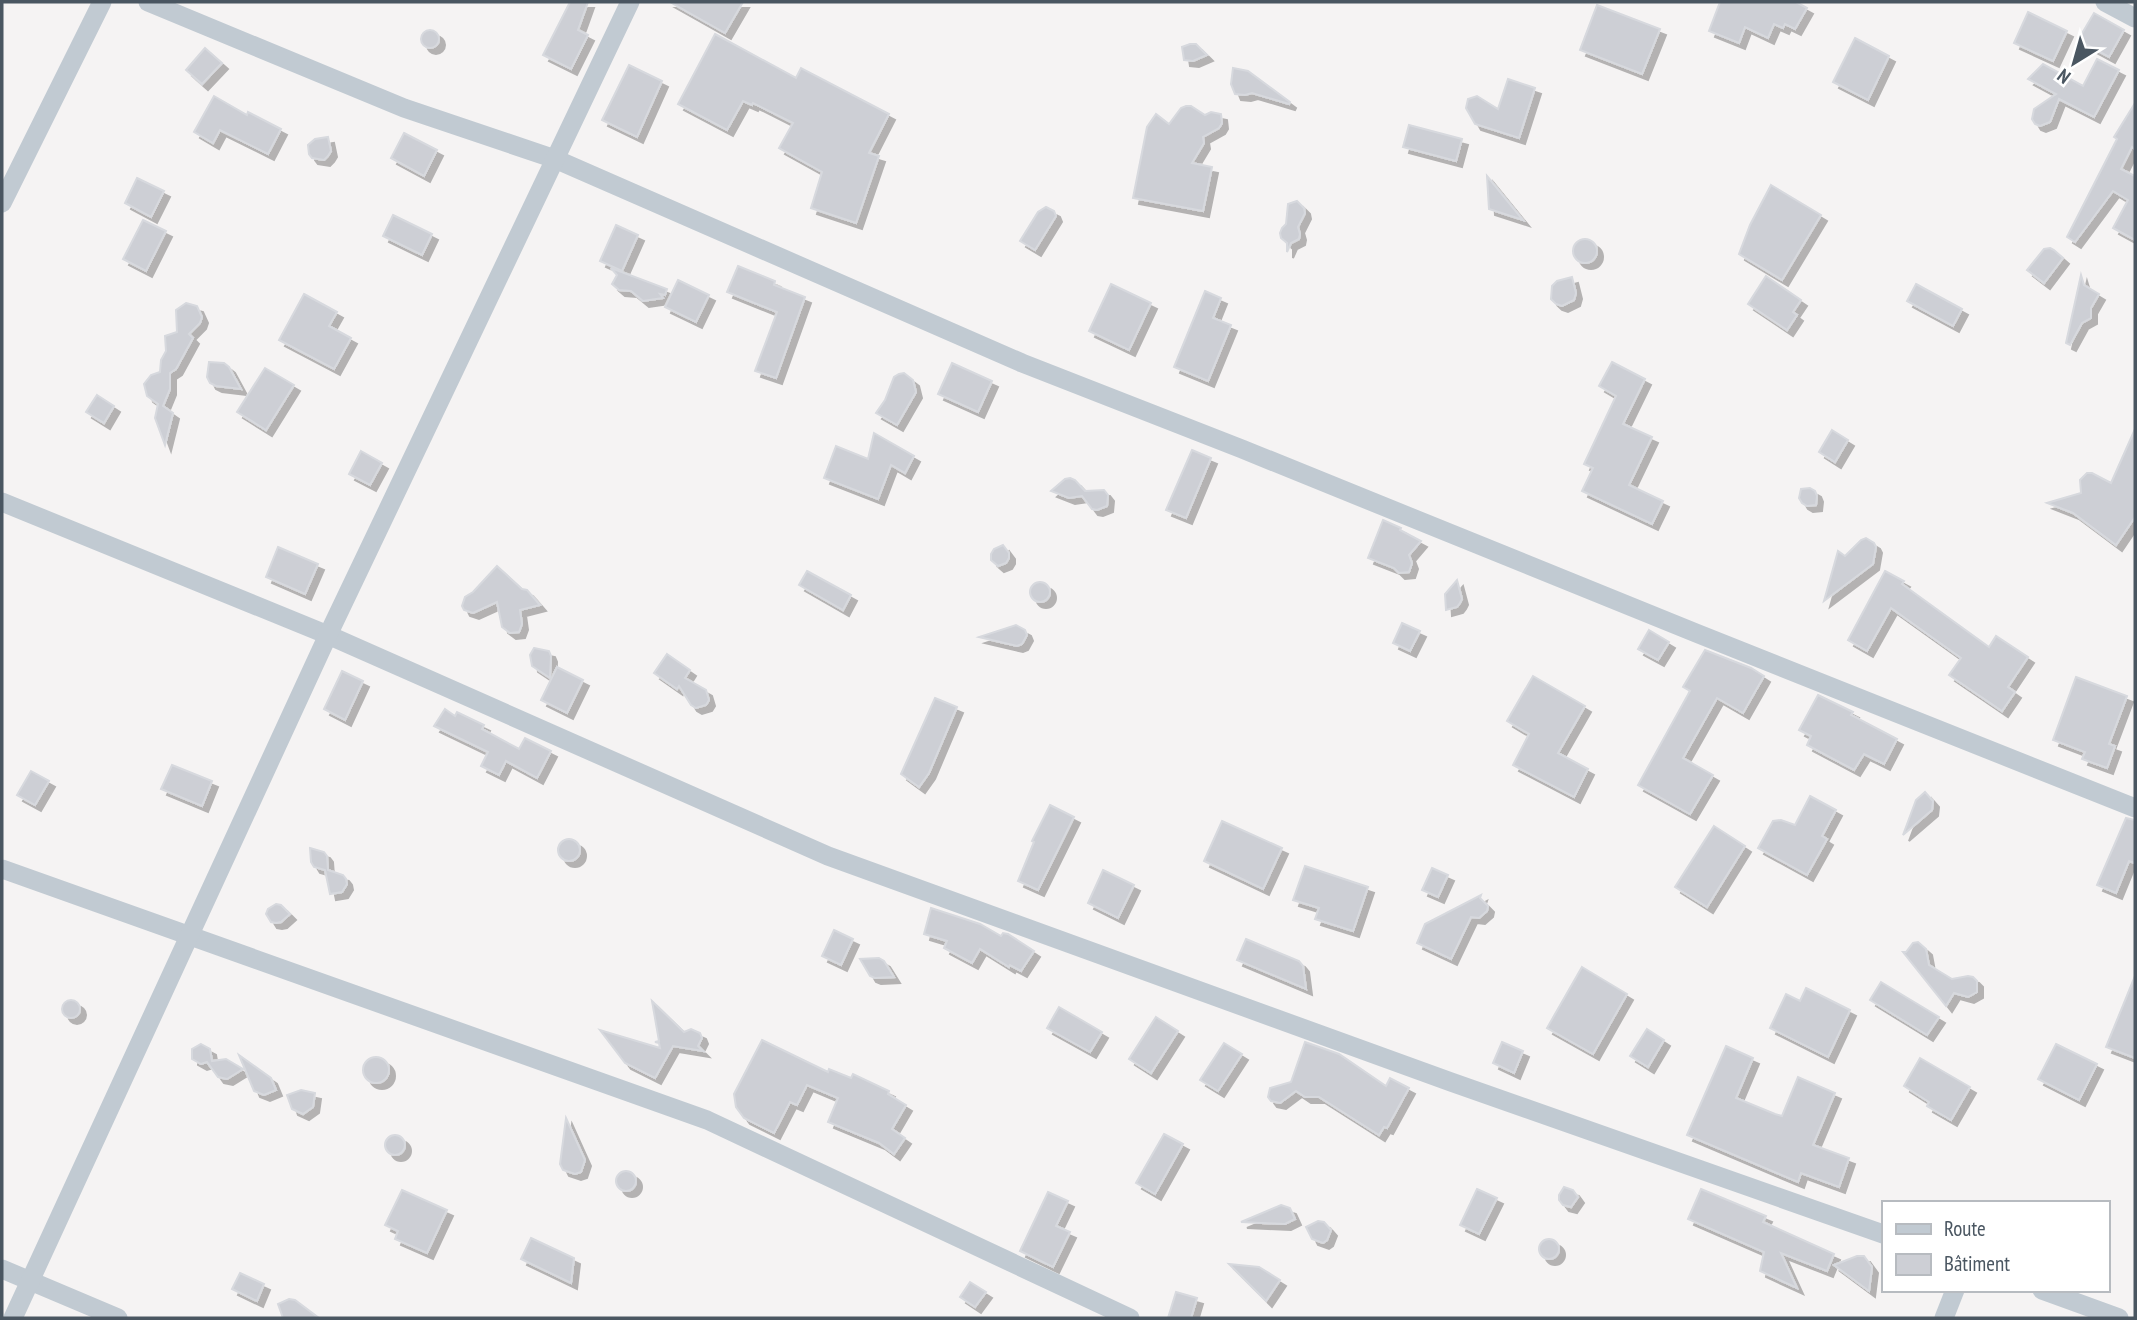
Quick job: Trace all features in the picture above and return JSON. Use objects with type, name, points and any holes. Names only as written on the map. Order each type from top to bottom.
[{"type":"street","points":[[2,203],[103,2]]},
{"type":"street","points":[[148,2],[404,108],[555,159],[1022,363],[2135,808]]},
{"type":"street","points":[[13,1318],[328,635],[629,2]]},
{"type":"street","points":[[2105,2],[2135,19]]},
{"type":"street","points":[[2,502],[328,635],[828,856],[1464,1087],[1882,1234]]},
{"type":"street","points":[[2,869],[707,1120],[1130,1318]]},
{"type":"street","points":[[2,1269],[118,1318]]},
{"type":"street","points":[[1944,1318],[1954,1292]]},
{"type":"street","points":[[2048,1292],[2119,1318]]},
{"type":"building","points":[[570,2],[588,2],[578,30],[588,35],[571,69],[543,55]]},
{"type":"building","points":[[670,2],[743,2],[725,33]]},
{"type":"building","points":[[1720,2],[1796,2],[1807,8],[1795,29],[1785,24],[1783,28],[1774,24],[1768,38],[1745,27],[1739,43],[1709,31]]},
{"type":"building","points":[[1597,5],[1660,29],[1642,74],[1580,50]]},
{"type":"building","points":[[2028,12],[2067,31],[2053,61],[2014,43]]},
{"type":"building","points":[[2094,13],[2124,30],[2109,57],[2078,40]]},
{"type":"building","points":[[426,30],[434,30],[439,39],[437,46],[426,48],[421,43],[421,35]]},
{"type":"building","points":[[715,34],[796,78],[801,68],[889,114],[869,153],[879,156],[856,223],[811,208],[822,172],[779,148],[793,123],[753,103],[752,105],[743,101],[727,130],[678,104]]},
{"type":"building","points":[[1855,38],[1889,56],[1868,100],[1833,82]]},
{"type":"building","points":[[1196,44],[1207,55],[1193,61],[1184,60],[1182,47]]},
{"type":"building","points":[[205,48],[222,63],[202,84],[186,70]]},
{"type":"building","points":[[2097,59],[2119,70],[2094,117],[2059,99],[2050,122],[2040,126],[2035,124],[2032,119],[2034,109],[2056,94],[2028,79],[2043,64],[2083,86]]},
{"type":"building","points":[[629,65],[662,81],[637,137],[602,120]]},
{"type":"building","points":[[1233,68],[1248,71],[1290,102],[1289,104],[1252,93],[1235,94],[1231,84]]},
{"type":"building","points":[[1508,79],[1535,88],[1519,138],[1475,124],[1466,108],[1468,99],[1477,96],[1498,109]]},
{"type":"building","points":[[214,96],[247,115],[248,112],[281,129],[268,154],[220,130],[213,143],[194,132]]},
{"type":"building","points":[[2135,103],[2135,149],[2132,147],[2121,169],[2135,176],[2135,240],[2113,228],[2128,200],[2113,191],[2075,242],[2067,237],[2117,139],[2114,137]]},
{"type":"building","points":[[1191,106],[1205,115],[1211,112],[1221,114],[1222,123],[1219,128],[1203,137],[1204,143],[1192,163],[1212,167],[1203,211],[1133,198],[1147,127],[1156,114],[1169,124],[1181,108]]},
{"type":"building","points":[[1409,125],[1462,139],[1456,161],[1403,147]]},
{"type":"building","points":[[404,133],[437,150],[424,176],[391,158]]},
{"type":"building","points":[[328,137],[331,151],[328,156],[324,160],[312,158],[308,145],[315,139]]},
{"type":"building","points":[[1487,176],[1523,220],[1489,209]]},
{"type":"building","points":[[137,178],[164,191],[151,217],[125,203]]},
{"type":"building","points":[[1771,185],[1821,215],[1782,280],[1739,254],[1750,225]]},
{"type":"building","points":[[1297,201],[1305,213],[1298,227],[1299,239],[1291,243],[1287,252],[1287,243],[1280,233],[1286,224],[1288,204]]},
{"type":"building","points":[[1046,207],[1054,211],[1056,216],[1035,250],[1020,241],[1038,212]]},
{"type":"building","points":[[393,215],[432,234],[422,255],[383,236]]},
{"type":"building","points":[[143,220],[166,231],[146,271],[123,259]]},
{"type":"building","points":[[616,225],[638,235],[622,271],[600,261]]},
{"type":"building","points":[[1585,239],[1594,242],[1597,251],[1594,260],[1585,263],[1576,260],[1573,251],[1576,242]]},
{"type":"building","points":[[2050,248],[2063,258],[2044,283],[2027,270],[2044,249]]},
{"type":"building","points":[[738,266],[775,281],[774,285],[805,297],[776,378],[755,371],[777,312],[727,292]]},
{"type":"building","points":[[611,268],[667,289],[665,295],[660,294],[663,298],[643,301],[631,291],[619,290],[612,284],[617,275]]},
{"type":"building","points":[[2081,275],[2084,285],[2099,294],[2091,308],[2091,318],[2082,323],[2070,345],[2066,343]]},
{"type":"building","points":[[1766,276],[1801,300],[1793,312],[1797,315],[1787,330],[1748,304]]},
{"type":"building","points":[[1572,277],[1576,293],[1574,300],[1562,306],[1556,304],[1551,299],[1552,286],[1557,281]]},
{"type":"building","points":[[678,280],[709,295],[696,322],[665,307]]},
{"type":"building","points":[[1111,284],[1151,303],[1129,350],[1089,331]]},
{"type":"building","points":[[1916,284],[1962,309],[1953,326],[1907,301]]},
{"type":"building","points":[[1205,291],[1221,298],[1213,318],[1231,325],[1208,381],[1174,367]]},
{"type":"building","points":[[304,294],[337,312],[329,326],[351,338],[334,369],[279,340]]},
{"type":"building","points":[[186,303],[197,306],[202,317],[189,334],[193,338],[176,369],[170,373],[170,389],[163,406],[173,413],[165,445],[155,418],[158,404],[147,396],[144,384],[151,375],[160,372],[161,360],[166,351],[165,336],[177,332],[176,310]]},
{"type":"building","points":[[209,362],[224,363],[229,367],[241,389],[210,383],[207,377]]},
{"type":"building","points":[[1612,362],[1645,379],[1623,424],[1652,437],[1629,485],[1663,501],[1652,524],[1582,491],[1593,468],[1584,464],[1616,396],[1599,386]]},
{"type":"building","points":[[952,363],[992,381],[978,412],[938,394]]},
{"type":"building","points":[[265,368],[294,385],[266,430],[237,412]]},
{"type":"building","points":[[904,373],[913,380],[916,392],[897,425],[876,413],[885,400],[894,377]]},
{"type":"building","points":[[97,395],[114,406],[104,423],[86,412]]},
{"type":"building","points":[[2135,429],[2135,517],[2116,545],[2073,513],[2047,503],[2081,493],[2080,480],[2087,473],[2111,483]]},
{"type":"building","points":[[1832,430],[1848,440],[1835,462],[1819,452]]},
{"type":"building","points":[[874,433],[914,456],[905,473],[891,465],[878,499],[824,478],[836,446],[868,459]]},
{"type":"building","points":[[1192,450],[1211,458],[1186,518],[1166,510]]},
{"type":"building","points":[[361,451],[382,463],[370,485],[349,474]]},
{"type":"building","points":[[1070,478],[1085,491],[1104,490],[1108,495],[1107,506],[1092,509],[1082,496],[1069,498],[1051,491]]},
{"type":"building","points":[[1810,488],[1817,496],[1816,505],[1807,506],[1799,498],[1801,489]]},
{"type":"building","points":[[1383,520],[1421,541],[1409,555],[1412,563],[1409,572],[1399,573],[1394,568],[1368,558]]},
{"type":"building","points":[[1866,538],[1876,547],[1873,564],[1824,601],[1838,551],[1845,556]]},
{"type":"building","points":[[1003,545],[1009,558],[1006,563],[998,566],[991,560],[991,554],[994,549]]},
{"type":"building","points":[[278,547],[318,564],[305,594],[266,577]]},
{"type":"building","points":[[497,566],[522,589],[527,590],[540,605],[520,610],[522,624],[519,632],[510,633],[502,627],[497,602],[473,613],[464,610],[462,606],[465,597]]},
{"type":"building","points":[[807,571],[851,595],[843,610],[799,585]]},
{"type":"building","points":[[1885,571],[1904,581],[1902,584],[1989,647],[1996,636],[2028,657],[2008,687],[2015,692],[2002,711],[1949,675],[1961,658],[1891,608],[1867,651],[1848,640]]},
{"type":"building","points":[[1457,580],[1462,599],[1457,607],[1446,610],[1445,594]]},
{"type":"building","points":[[1040,582],[1047,585],[1050,592],[1047,599],[1040,602],[1033,599],[1030,592],[1033,585]]},
{"type":"building","points":[[1402,623],[1420,631],[1410,651],[1393,643]]},
{"type":"building","points":[[1016,625],[1025,630],[1027,635],[1022,644],[1017,646],[979,637]]},
{"type":"building","points":[[1649,630],[1669,642],[1658,660],[1638,649]]},
{"type":"building","points":[[534,648],[549,651],[550,678],[532,666],[530,655]]},
{"type":"building","points":[[1705,650],[1764,676],[1743,713],[1717,698],[1683,758],[1713,775],[1690,814],[1638,785],[1690,691],[1683,687]]},
{"type":"building","points":[[667,654],[690,670],[685,678],[706,690],[709,700],[706,705],[696,708],[691,705],[679,686],[677,689],[654,673]]},
{"type":"building","points":[[557,667],[583,680],[567,713],[541,700]]},
{"type":"building","points":[[342,671],[363,681],[345,720],[324,709]]},
{"type":"building","points":[[1533,676],[1585,706],[1558,753],[1588,769],[1574,797],[1513,765],[1529,734],[1507,721]]},
{"type":"building","points":[[2076,677],[2127,696],[2109,744],[2115,746],[2107,768],[2082,759],[2085,752],[2053,740]]},
{"type":"building","points":[[1818,695],[1853,712],[1851,715],[1897,739],[1884,764],[1864,754],[1854,770],[1807,745],[1811,736],[1799,730]]},
{"type":"building","points":[[935,698],[957,707],[929,773],[919,787],[901,774]]},
{"type":"building","points":[[445,709],[455,716],[457,712],[484,725],[482,729],[519,749],[525,738],[551,751],[537,778],[506,761],[499,775],[481,766],[488,752],[434,726]]},
{"type":"building","points":[[172,765],[212,781],[202,806],[161,789]]},
{"type":"building","points":[[31,771],[49,781],[35,805],[17,795]]},
{"type":"building","points":[[1925,792],[1933,801],[1932,810],[1903,835],[1916,800]]},
{"type":"building","points":[[1810,796],[1836,810],[1822,836],[1827,839],[1807,875],[1758,848],[1773,821],[1781,820],[1795,825]]},
{"type":"building","points":[[1050,805],[1074,817],[1038,890],[1018,881],[1034,842],[1032,841]]},
{"type":"building","points":[[2126,818],[2135,820],[2135,863],[2129,861],[2116,893],[2097,885]]},
{"type":"building","points":[[1222,821],[1282,848],[1263,889],[1204,861]]},
{"type":"building","points":[[1714,826],[1745,846],[1707,907],[1675,887]]},
{"type":"building","points":[[569,839],[577,842],[580,850],[577,858],[569,861],[561,858],[558,850],[561,842]]},
{"type":"building","points":[[310,848],[324,852],[328,870],[343,875],[346,879],[347,884],[342,892],[330,894],[325,870],[314,867]]},
{"type":"building","points":[[1305,866],[1368,887],[1353,931],[1315,919],[1319,908],[1293,900]]},
{"type":"building","points":[[1432,868],[1448,875],[1438,897],[1422,890]]},
{"type":"building","points":[[1103,870],[1134,885],[1118,918],[1088,903]]},
{"type":"building","points":[[1481,895],[1480,898],[1488,906],[1487,911],[1479,918],[1471,917],[1451,959],[1417,943],[1425,924]]},
{"type":"building","points":[[276,904],[290,914],[276,923],[271,922],[266,914],[268,909]]},
{"type":"building","points":[[931,908],[980,924],[1001,936],[1003,933],[1008,934],[1034,951],[1021,971],[1010,965],[1009,967],[980,949],[972,963],[944,948],[947,941],[924,934]]},
{"type":"building","points":[[834,930],[853,939],[841,965],[822,956]]},
{"type":"building","points":[[1246,939],[1299,961],[1303,966],[1306,989],[1237,960]]},
{"type":"building","points":[[1918,942],[1926,949],[1929,965],[1952,979],[1973,977],[1977,981],[1977,992],[1968,997],[1954,993],[1946,1006],[1903,952]]},
{"type":"building","points":[[879,958],[894,977],[870,976],[860,959]]},
{"type":"building","points":[[1582,967],[1627,994],[1593,1054],[1547,1028]]},
{"type":"building","points":[[2135,976],[2135,1058],[2106,1047]]},
{"type":"building","points":[[1881,982],[1939,1017],[1927,1035],[1870,1000]]},
{"type":"building","points":[[1806,988],[1850,1010],[1828,1057],[1770,1028],[1786,994],[1800,1001]]},
{"type":"building","points":[[71,1000],[77,1003],[80,1009],[77,1015],[71,1018],[65,1015],[62,1009],[65,1003]]},
{"type":"building","points":[[652,1001],[684,1032],[691,1029],[700,1033],[702,1038],[698,1046],[703,1051],[673,1046],[655,1078],[625,1063],[600,1030],[660,1048],[659,1043],[655,1042],[659,1041]]},
{"type":"building","points":[[1059,1007],[1102,1032],[1090,1052],[1047,1028]]},
{"type":"building","points":[[1156,1017],[1178,1031],[1151,1073],[1129,1059]]},
{"type":"building","points":[[1647,1029],[1664,1040],[1648,1067],[1630,1056]]},
{"type":"building","points":[[762,1040],[828,1072],[829,1069],[851,1078],[853,1074],[889,1091],[888,1094],[906,1105],[892,1129],[905,1138],[894,1154],[879,1143],[828,1122],[838,1098],[807,1085],[797,1105],[790,1102],[774,1133],[744,1118],[736,1107],[734,1094]]},
{"type":"building","points":[[1305,1042],[1339,1054],[1386,1086],[1390,1078],[1409,1088],[1387,1128],[1384,1127],[1379,1135],[1319,1097],[1305,1097],[1296,1091],[1280,1103],[1271,1101],[1268,1097],[1270,1088],[1291,1082]]},
{"type":"building","points":[[1502,1042],[1523,1051],[1514,1073],[1493,1063]]},
{"type":"building","points":[[1224,1043],[1242,1054],[1218,1091],[1200,1080]]},
{"type":"building","points":[[201,1044],[210,1049],[212,1061],[226,1059],[243,1069],[227,1079],[218,1077],[207,1062],[201,1064],[192,1059],[192,1049]]},
{"type":"building","points":[[2056,1044],[2097,1064],[2079,1100],[2038,1079]]},
{"type":"building","points":[[1726,1046],[1753,1058],[1736,1098],[1782,1116],[1798,1077],[1835,1093],[1813,1145],[1849,1158],[1839,1187],[1801,1173],[1798,1182],[1687,1135]]},
{"type":"building","points":[[239,1055],[271,1078],[276,1090],[264,1095],[254,1091]]},
{"type":"building","points":[[376,1057],[385,1061],[389,1070],[385,1079],[376,1083],[367,1079],[363,1070],[367,1061]]},
{"type":"building","points":[[1920,1058],[1970,1087],[1951,1120],[1927,1106],[1929,1102],[1904,1086]]},
{"type":"building","points":[[301,1090],[315,1093],[313,1107],[303,1114],[292,1109],[287,1095]]},
{"type":"building","points":[[566,1118],[585,1160],[581,1172],[575,1174],[563,1170],[560,1164]]},
{"type":"building","points":[[1164,1134],[1183,1144],[1155,1194],[1136,1183]]},
{"type":"building","points":[[395,1135],[402,1138],[405,1145],[402,1152],[395,1155],[388,1152],[385,1145],[388,1138]]},
{"type":"building","points":[[626,1171],[633,1174],[636,1181],[633,1188],[626,1191],[619,1188],[616,1181],[619,1174]]},
{"type":"building","points":[[1564,1187],[1573,1190],[1578,1197],[1571,1207],[1563,1205],[1559,1200]]},
{"type":"building","points":[[1477,1189],[1497,1198],[1479,1234],[1460,1225]]},
{"type":"building","points":[[1701,1189],[1766,1216],[1763,1222],[1834,1254],[1827,1271],[1781,1253],[1797,1288],[1760,1271],[1764,1252],[1688,1219]]},
{"type":"building","points":[[402,1190],[447,1210],[427,1253],[395,1239],[398,1231],[385,1225]]},
{"type":"building","points":[[1048,1192],[1068,1201],[1056,1226],[1070,1232],[1053,1267],[1020,1251]]},
{"type":"building","points":[[1281,1205],[1290,1208],[1295,1219],[1285,1224],[1241,1222]]},
{"type":"building","points":[[1318,1221],[1324,1222],[1331,1230],[1323,1243],[1312,1239],[1306,1227]]},
{"type":"building","points":[[531,1238],[574,1258],[571,1283],[521,1259]]},
{"type":"building","points":[[1549,1239],[1556,1242],[1559,1249],[1556,1256],[1549,1259],[1542,1256],[1539,1249],[1542,1242]]},
{"type":"building","points":[[1864,1256],[1872,1267],[1869,1291],[1834,1265]]},
{"type":"building","points":[[1229,1264],[1259,1267],[1280,1280],[1266,1301]]},
{"type":"building","points":[[240,1273],[264,1284],[257,1301],[232,1289]]},
{"type":"building","points":[[970,1282],[986,1292],[975,1307],[960,1297]]},
{"type":"building","points":[[1176,1292],[1197,1298],[1191,1318],[1168,1318]]},
{"type":"building","points":[[289,1299],[295,1300],[319,1318],[283,1318],[278,1304]]}]
